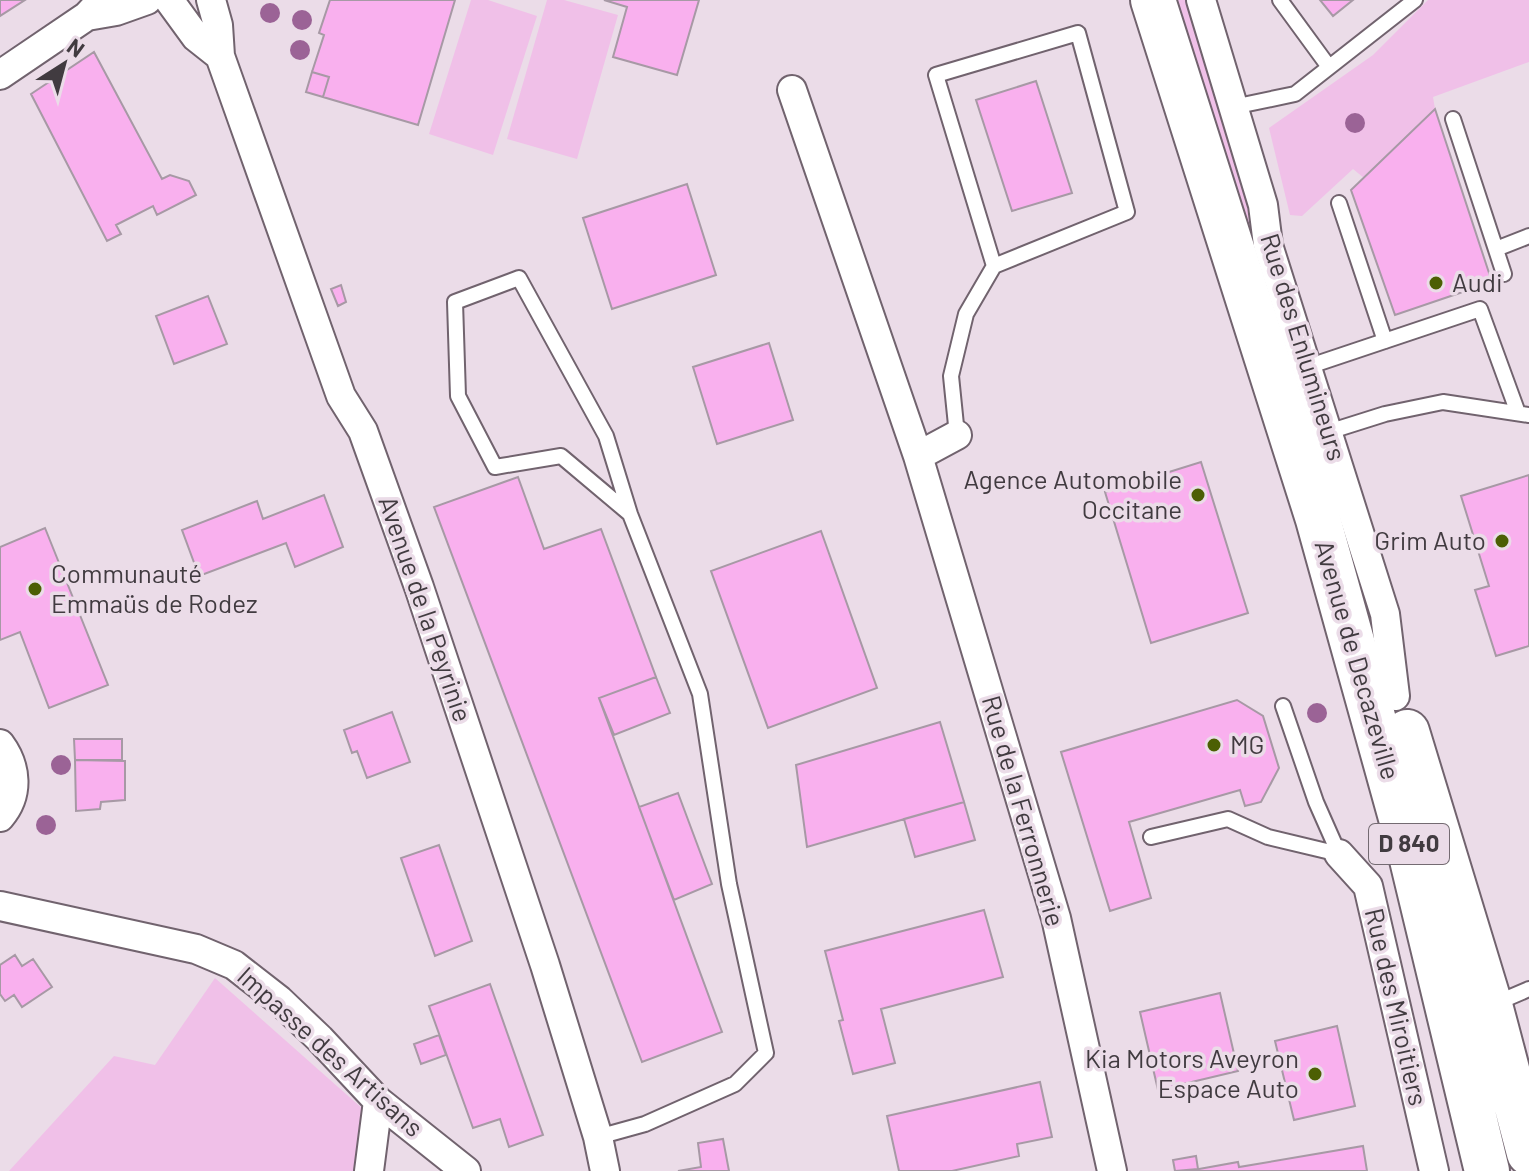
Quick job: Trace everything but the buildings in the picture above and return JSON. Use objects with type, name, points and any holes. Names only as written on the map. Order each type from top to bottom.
[{"type":"main road","name":"D 840","points":[[1153,0],[1318,519]]},
{"type":"main road","name":"Avenue de Decazeville","points":[[1318,519],[1395,696],[1510,997],[1529,1153]]},
{"type":"main road","name":"Avenue de Decazeville","points":[[1318,519],[1408,843],[1487,1171]]},
{"type":"street","points":[[0,75],[95,8],[116,11],[147,0]]},
{"type":"street","name":"Avenue de la Peyrinie","points":[[169,0],[196,37],[220,56]]},
{"type":"street","name":"Avenue de la Peyrinie","points":[[211,0],[218,25],[220,56],[341,396],[363,431],[419,587],[545,965],[598,1137],[605,1171]]},
{"type":"street","name":"Rue des Enlumineurs","points":[[1201,0],[1263,205],[1268,245],[1385,614],[1395,696]]},
{"type":"street","name":"Rue de la Ferronnerie","points":[[792,90],[918,456],[1056,918],[1112,1171]]},
{"type":"street","points":[[918,456],[957,435]]},
{"type":"street","points":[[0,744],[11,760],[14,777],[13,794],[0,817]]},
{"type":"street","name":"Rue des Miroitiers","points":[[1339,854],[1368,886],[1434,1171]]},
{"type":"street","name":"Impasse des Artisans","points":[[0,906],[196,949],[234,965],[279,1000],[378,1101],[466,1171]]},
{"type":"street","points":[[369,1171],[378,1101]]},
{"type":"lane","points":[[1280,0],[1329,67]]},
{"type":"lane","points":[[1233,107],[1295,94],[1415,0]]},
{"type":"lane","points":[[957,435],[951,376],[966,314],[994,266],[1127,212],[1078,33],[936,75],[994,266]]},
{"type":"lane","points":[[1453,119],[1504,274]]},
{"type":"lane","points":[[1339,203],[1385,341]]},
{"type":"lane","points":[[1496,249],[1529,236]]},
{"type":"lane","points":[[598,1137],[645,1124],[735,1084],[766,1053],[729,884],[700,694],[630,514],[606,436],[519,278],[455,302],[458,396],[495,467],[561,456],[630,514]]},
{"type":"lane","points":[[1307,367],[1480,309],[1523,414]]},
{"type":"lane","points":[[1328,432],[1385,414],[1443,402],[1523,414]]},
{"type":"lane","points":[[1283,706],[1316,802],[1339,854]]},
{"type":"lane","points":[[1151,837],[1228,819],[1268,837],[1339,854]]},
{"type":"shaded area","points":[[471,0],[488,0],[537,16],[493,155],[429,134]]},
{"type":"shaded area","points":[[547,0],[564,0],[618,15],[577,159],[507,139]]},
{"type":"shaded area","points":[[1168,0],[1193,0],[1337,507]]},
{"type":"shaded area","points":[[1428,0],[1529,0],[1529,62],[1433,97],[1435,109],[1364,178],[1353,169],[1302,216],[1290,215],[1269,128],[1373,55]]},
{"type":"shaded area","points":[[215,978],[364,1110],[353,1171],[9,1171],[114,1056],[155,1065]]},
{"type":"place","name":"Audi","points":[[1436,283]]},
{"type":"place","name":"Agence Automobile Occitane","points":[[1198,495]]},
{"type":"place","name":"Grim Auto","points":[[1502,541]]},
{"type":"place","name":"Communauté Emmaüs de Rodez","points":[[35,589]]},
{"type":"place","name":"MG","points":[[1214,745]]},
{"type":"place","name":"Kia Motors Aveyron Espace Auto","points":[[1315,1074]]}]
